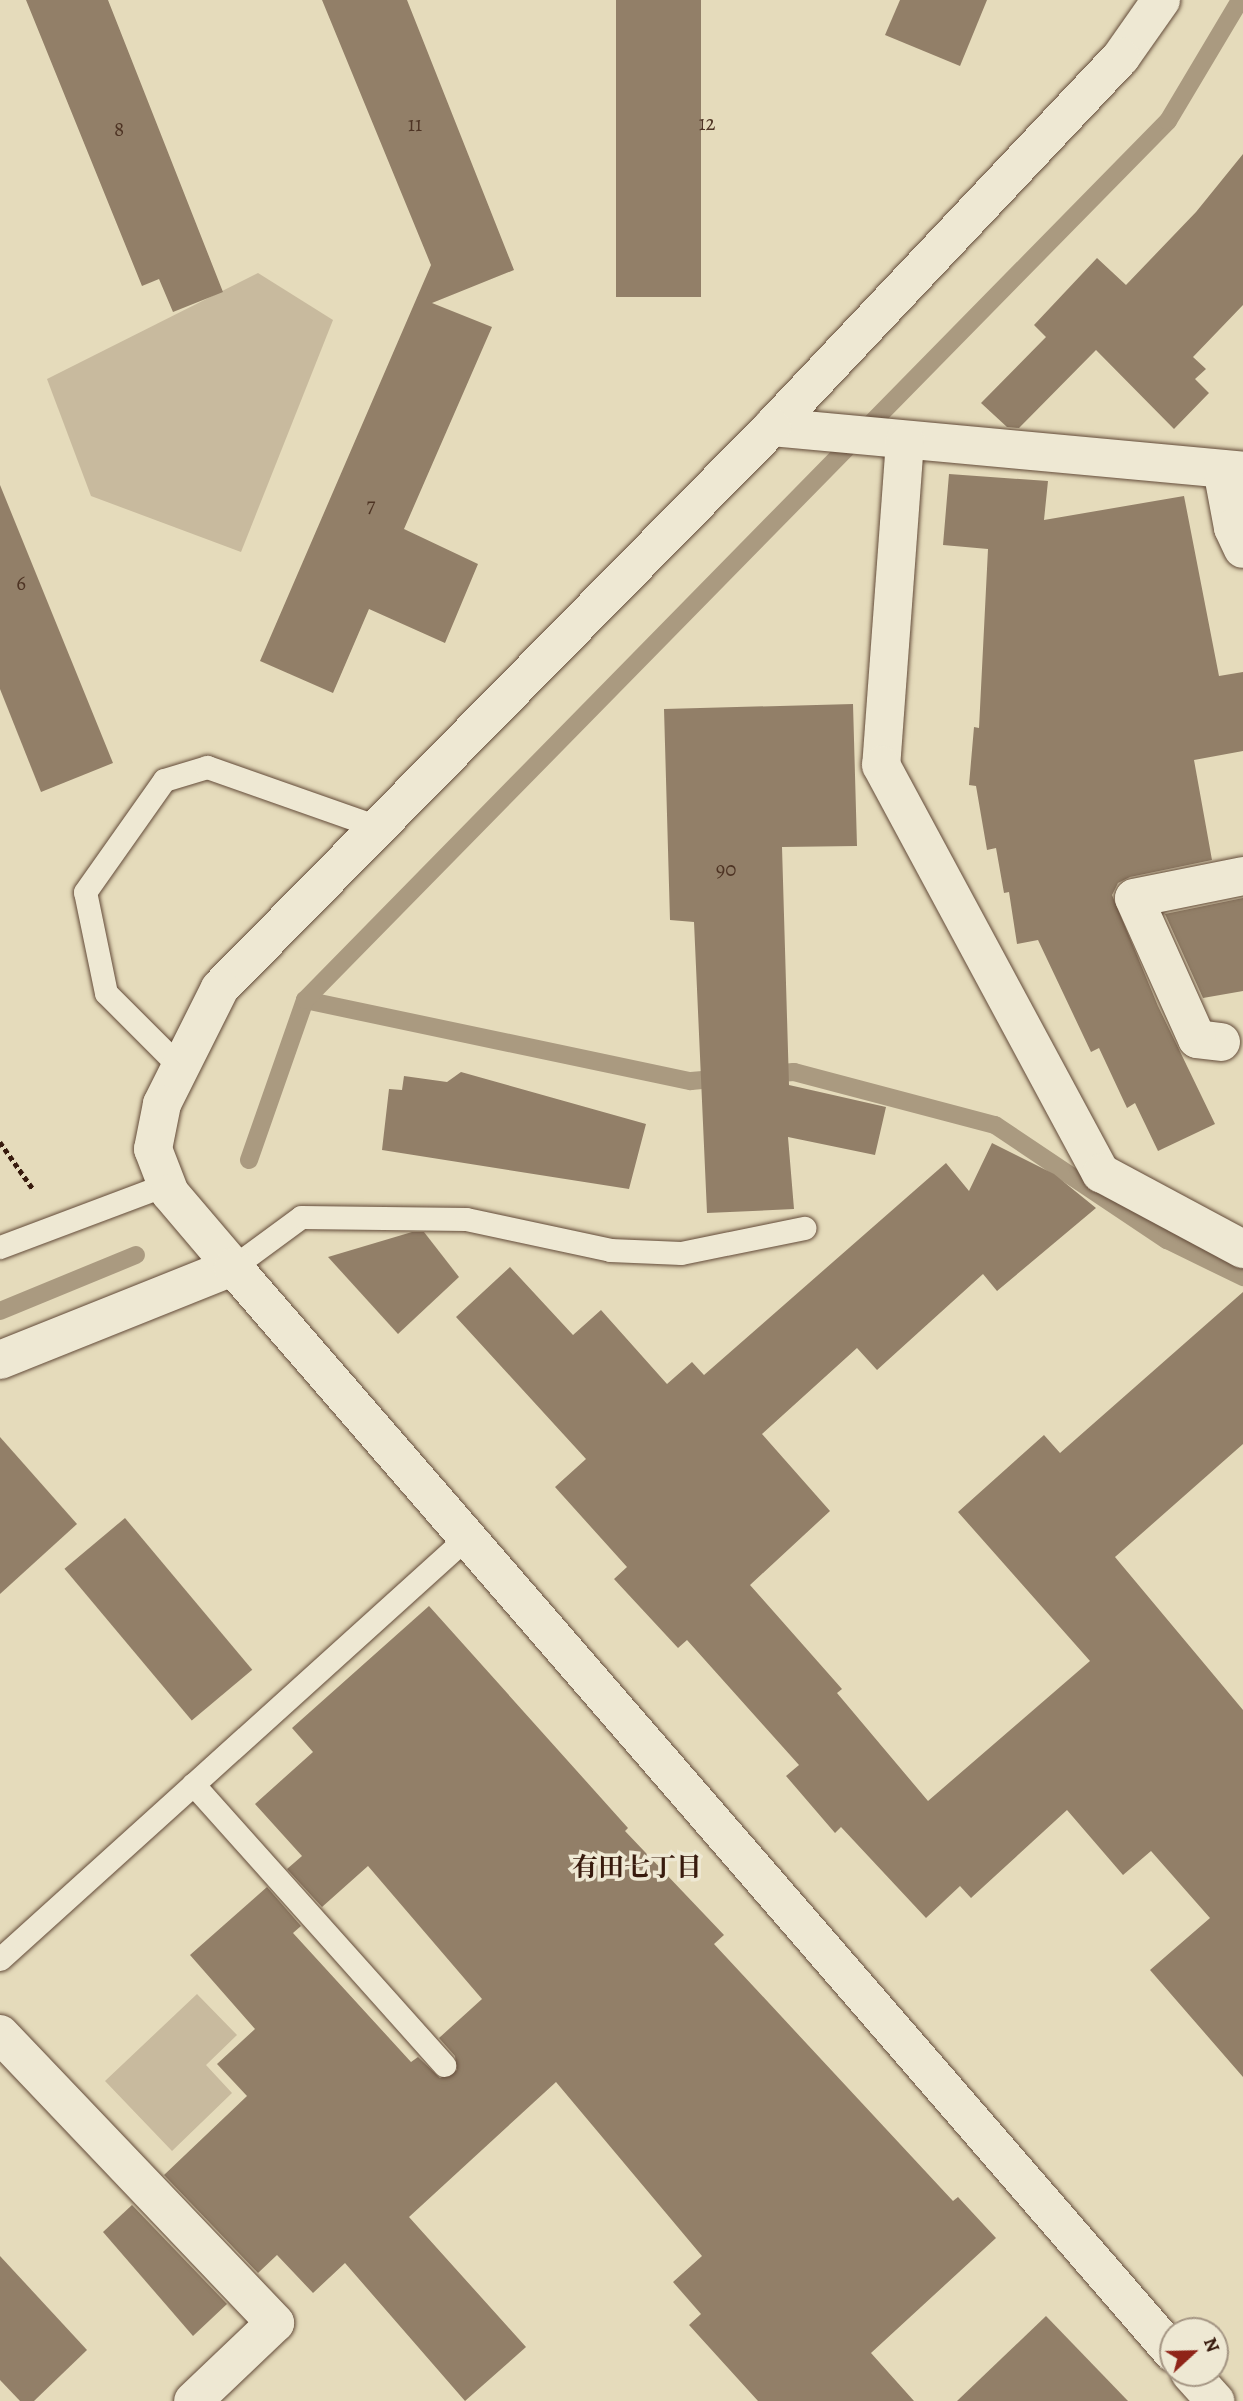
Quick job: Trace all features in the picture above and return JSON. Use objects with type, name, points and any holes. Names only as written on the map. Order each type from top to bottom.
[{"type":"street","points":[[1159,2337],[233,1268],[167,1189],[153,1149],[162,1104],[220,988],[375,826],[772,427],[1121,57],[1161,0]]},
{"type":"street","points":[[772,427],[1233,470],[1233,528],[1243,549]]},
{"type":"street","points":[[901,440],[881,765],[1101,1173],[1243,1249]]},
{"type":"street","points":[[1221,1042],[1197,1039],[1133,898],[1243,876]]},
{"type":"street","points":[[0,1360],[233,1268]]},
{"type":"street","points":[[0,2034],[275,2323],[193,2401]]},
{"type":"street","points":[[1202,2387],[1214,2401]]},
{"type":"lane","points":[[179,1066],[106,993],[85,892],[164,780],[207,767],[375,826]]},
{"type":"lane","points":[[0,1247],[167,1189]]},
{"type":"lane","points":[[233,1268],[301,1217],[466,1219],[610,1250],[681,1253],[804,1228]]},
{"type":"lane","points":[[0,1959],[466,1538]]},
{"type":"lane","points":[[193,1784],[444,2065]]},
{"type":"shaded area","points":[[258,273],[333,320],[241,552],[91,496],[47,379]]},
{"type":"shaded area","points":[[197,1994],[237,2035],[206,2065],[232,2093],[172,2151],[105,2081]]},
{"type":"building","points":[[26,0],[108,0],[223,292],[173,312],[159,279],[142,286]]},
{"type":"building","points":[[322,0],[407,0],[514,270],[432,303],[492,327],[404,529],[478,564],[445,643],[369,609],[333,693],[260,661],[431,265]]},
{"type":"building","points":[[616,0],[701,0],[701,297],[616,297]]},
{"type":"building","points":[[900,0],[987,0],[960,66],[885,35]]},
{"type":"building","points":[[1243,154],[1243,305],[1193,357],[1206,369],[1195,379],[1209,393],[1174,429],[1096,350],[1019,428],[1007,427],[981,403],[1046,337],[1034,325],[1097,258],[1126,285],[1196,212]]},
{"type":"building","points":[[949,474],[1048,481],[1044,520],[1184,496],[1219,676],[1243,672],[1243,751],[1194,760],[1212,860],[1130,877],[1118,883],[1112,895],[1158,1006],[1215,1124],[1158,1151],[1135,1103],[1127,1108],[1099,1048],[1091,1052],[1038,940],[1017,944],[1009,892],[1004,893],[996,848],[987,850],[976,786],[969,785],[974,727],[979,728],[988,549],[943,545]]},
{"type":"building","points":[[0,485],[113,763],[41,792],[0,689]]},
{"type":"building","points":[[853,704],[857,846],[782,847],[789,1085],[886,1107],[875,1155],[788,1137],[794,1209],[707,1213],[694,922],[670,920],[664,709]]},
{"type":"building","points":[[1243,898],[1243,991],[1203,998],[1165,914]]},
{"type":"building","points":[[461,1072],[646,1124],[629,1189],[382,1150],[389,1089],[402,1090],[404,1076],[447,1082]]},
{"type":"building","points":[[992,1143],[1054,1174],[1096,1208],[997,1291],[983,1274],[877,1370],[857,1348],[762,1434],[830,1511],[750,1585],[842,1689],[837,1693],[928,1801],[1090,1661],[958,1512],[1044,1435],[1060,1453],[1243,1292],[1243,1444],[1115,1557],[1243,1710],[1243,2077],[1150,1970],[1210,1918],[1151,1851],[1123,1875],[1067,1810],[971,1898],[960,1886],[926,1918],[841,1827],[835,1833],[786,1776],[799,1765],[687,1640],[678,1648],[614,1579],[627,1567],[555,1487],[586,1459],[456,1317],[510,1267],[573,1335],[601,1310],[667,1384],[692,1362],[704,1375],[946,1163],[969,1191]]},
{"type":"building","points":[[412,1232],[424,1232],[459,1277],[398,1334],[328,1257]]},
{"type":"building","points":[[0,1437],[77,1524],[0,1594]]},
{"type":"building","points":[[125,1518],[252,1670],[192,1720],[64,1569]]},
{"type":"building","points":[[429,1606],[628,1828],[625,1831],[724,1935],[714,1944],[953,2201],[958,2197],[996,2238],[871,2353],[914,2401],[758,2401],[689,2325],[701,2314],[673,2282],[702,2256],[556,2082],[409,2217],[526,2347],[465,2401],[345,2263],[313,2293],[277,2255],[258,2273],[164,2175],[247,2096],[217,2064],[255,2029],[190,1955],[267,1887],[301,1926],[293,1933],[411,2062],[418,2057],[440,2078],[457,2070],[455,2056],[439,2038],[482,1999],[368,1866],[322,1907],[287,1869],[302,1856],[255,1804],[313,1752],[292,1728]]},
{"type":"building","points":[[132,2205],[227,2304],[193,2336],[103,2232]]},
{"type":"building","points":[[0,2256],[87,2350],[34,2401],[20,2401],[0,2380]]},
{"type":"building","points":[[1046,2316],[1128,2401],[957,2401]]},
{"type":"waterway","points":[[249,1160],[305,1000],[1168,121],[1240,0]]},
{"type":"waterway","points":[[305,1000],[691,1081],[724,1078]]},
{"type":"waterway","points":[[766,1074],[794,1072],[995,1125],[1167,1240],[1243,1277]]},
{"type":"waterway","points":[[0,1311],[136,1255]]},
{"type":"district","name":"有田七丁目","points":[[637,1868]]}]
